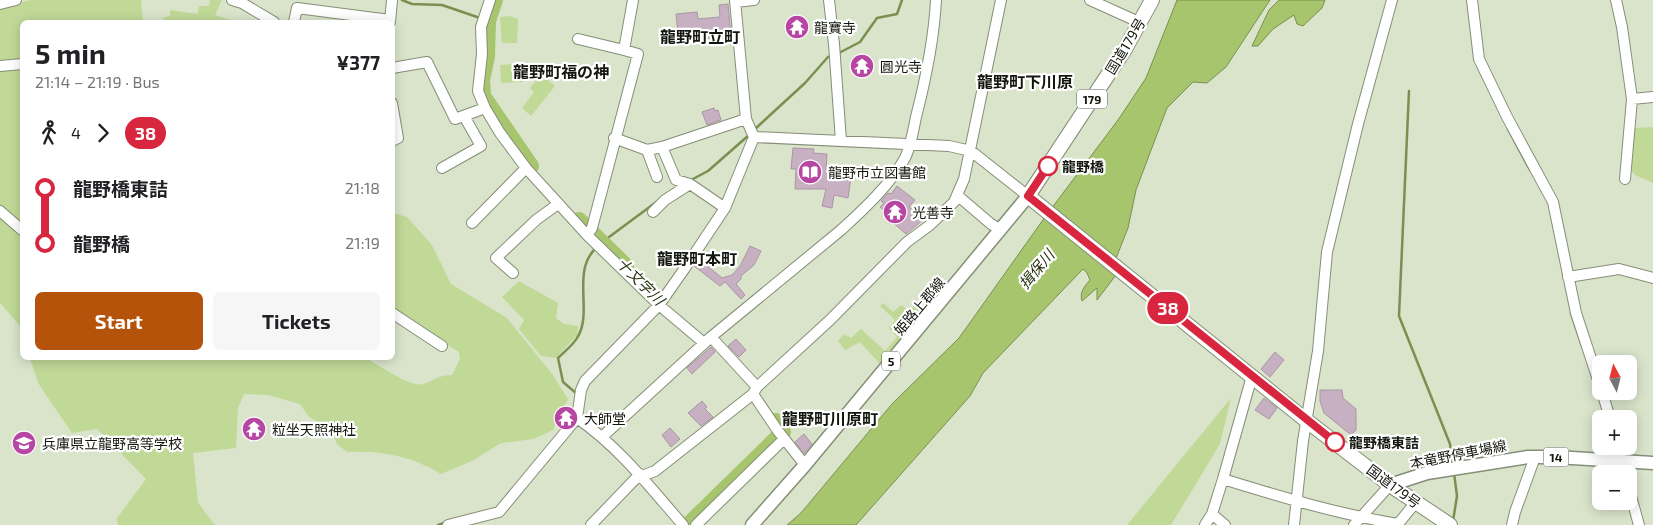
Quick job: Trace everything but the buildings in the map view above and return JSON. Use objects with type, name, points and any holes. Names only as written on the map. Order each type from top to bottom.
[{"type":"highway","name":"国道179号","points":[[1152,0],[1140,23],[1028,196],[1307,421],[1390,485],[1445,523]]},
{"type":"main road","name":"姫路上郡線","points":[[752,525],[805,465],[1028,196]]},
{"type":"main road","name":"本竜野停車場線","points":[[1390,485],[1427,473],[1535,457],[1653,463]]},
{"type":"street","points":[[0,4],[16,0]]},
{"type":"street","points":[[232,0],[242,3],[271,20]]},
{"type":"street","points":[[490,0],[481,27],[482,54],[478,91],[485,108],[500,133],[526,168],[587,235],[659,305],[707,340],[755,391],[781,435],[805,465]]},
{"type":"street","points":[[624,50],[633,0]]},
{"type":"street","points":[[448,525],[499,512],[577,418],[581,390],[585,381],[659,305],[725,208],[754,137],[746,119],[735,1],[754,0]]},
{"type":"street","points":[[828,0],[835,53],[841,141]]},
{"type":"street","points":[[603,436],[707,340],[858,215],[905,158],[929,64],[936,0]]},
{"type":"street","points":[[591,525],[641,475],[655,471],[755,391],[830,320],[907,242],[930,225],[954,202],[964,179],[971,151],[1001,0]]},
{"type":"street","points":[[1090,0],[1112,4],[1140,23]]},
{"type":"street","points":[[1294,525],[1318,351],[1327,252],[1358,124],[1392,0]]},
{"type":"street","points":[[1472,0],[1479,59],[1507,117],[1553,202],[1576,313],[1592,360]]},
{"type":"street","points":[[1616,0],[1622,26],[1632,99],[1625,179]]},
{"type":"street","points":[[390,20],[392,1]]},
{"type":"street","points":[[294,20],[297,8],[383,20]]},
{"type":"street","points":[[578,39],[638,54],[614,138],[592,228],[587,235]]},
{"type":"street","points":[[395,67],[427,62],[455,118],[485,108]]},
{"type":"street","points":[[0,66],[20,64]]},
{"type":"street","points":[[1632,99],[1653,97]]},
{"type":"street","points":[[442,168],[481,146],[464,116]]},
{"type":"street","points":[[614,138],[647,150],[662,147],[746,119]]},
{"type":"street","points":[[395,121],[398,138],[395,139]]},
{"type":"street","points":[[754,137],[950,146],[971,151],[1028,196]]},
{"type":"street","points":[[662,147],[676,180],[690,184],[725,208]]},
{"type":"street","points":[[647,150],[657,177]]},
{"type":"street","points":[[472,223],[526,168]]},
{"type":"street","points":[[653,212],[665,200],[690,184]]},
{"type":"street","points":[[957,195],[991,224],[1001,230]]},
{"type":"street","points":[[513,273],[496,258],[536,220],[558,204]]},
{"type":"street","points":[[0,211],[20,228]]},
{"type":"street","points":[[1568,277],[1618,270],[1653,278]]},
{"type":"street","points":[[395,315],[442,346]]},
{"type":"street","points":[[1205,525],[1212,514],[1223,479],[1250,374]]},
{"type":"street","points":[[577,418],[603,436],[641,475],[683,525]]},
{"type":"street","points":[[696,525],[781,435]]},
{"type":"street","points":[[1620,455],[1622,465]]},
{"type":"street","points":[[1512,525],[1514,512],[1535,457]]},
{"type":"street","points":[[1223,479],[1357,521],[1398,524],[1416,502]]},
{"type":"street","points":[[1357,521],[1390,485]]},
{"type":"street","points":[[1635,510],[1639,525]]},
{"type":"street","points":[[1212,514],[1225,525]]},
{"type":"shaded area","points":[[31,0],[141,0],[143,20],[20,20],[20,326],[0,303],[0,7]]},
{"type":"shaded area","points":[[210,0],[222,0],[215,15],[230,20],[164,20],[163,18],[170,16],[170,10],[198,14],[199,6],[209,6]]},
{"type":"shaded area","points":[[510,16],[518,19],[517,43],[502,43],[500,17]]},
{"type":"shaded area","points":[[527,63],[531,78],[523,82],[501,83],[500,65]]},
{"type":"shaded area","points":[[541,74],[555,86],[531,116],[522,108],[534,92],[530,88]]},
{"type":"shaded area","points":[[1653,127],[1653,183],[1635,175],[1631,170],[1634,128]]},
{"type":"shaded area","points":[[395,214],[407,217],[432,245],[451,284],[507,318],[553,375],[568,399],[553,430],[534,439],[501,443],[472,461],[441,474],[419,463],[384,453],[347,452],[337,444],[331,429],[309,417],[300,404],[268,395],[244,394],[238,408],[236,448],[193,453],[198,503],[215,525],[118,525],[117,518],[146,479],[97,429],[72,433],[38,383],[31,360],[369,360],[403,379],[423,384],[442,376],[452,375],[460,359],[459,352],[395,312]]},
{"type":"shaded area","points":[[519,281],[558,303],[556,318],[564,324],[578,326],[577,335],[556,358],[541,356],[519,329],[524,320],[502,297]]},
{"type":"shaded area","points":[[883,303],[893,312],[901,305],[908,310],[921,303],[924,309],[881,365],[860,342],[845,350],[838,341],[844,334],[851,338],[861,329],[885,351],[897,337],[889,328],[895,320],[880,306]]},
{"type":"shaded area","points":[[1231,398],[1220,444],[1171,525],[1127,525]]},
{"type":"water","name":"揖保川","points":[[1177,0],[1270,0],[1226,67],[1207,83],[1193,82],[1167,108],[1136,190],[1128,228],[1111,271],[1116,275],[1097,300],[1097,288],[1082,301],[1082,292],[1090,280],[1083,269],[983,373],[970,396],[856,525],[787,525],[801,513],[892,404],[959,338],[1045,217],[1118,120],[1146,78]]},
{"type":"water","points":[[1279,0],[1325,0],[1322,8],[1303,26],[1297,24],[1294,15],[1273,29],[1258,46],[1252,46],[1269,10]]},
{"type":"waterway","points":[[402,0],[412,4],[442,5],[480,18]]},
{"type":"waterway","name":"十文字川","points":[[495,0],[488,21],[487,56],[482,80],[483,96],[531,166]]},
{"type":"waterway","points":[[837,54],[860,42],[877,18],[897,14],[902,0]]},
{"type":"waterway","points":[[755,129],[805,83],[828,57],[832,56]]},
{"type":"waterway","points":[[1409,91],[1399,316],[1450,444],[1453,465]]},
{"type":"waterway","points":[[1508,129],[1530,170]]},
{"type":"waterway","points":[[691,180],[708,171],[749,135]]},
{"type":"waterway","points":[[601,243],[659,200]]},
{"type":"waterway","name":"十文字川","points":[[579,220],[626,266]]},
{"type":"waterway","points":[[577,394],[563,382],[558,358],[571,346],[582,328],[585,268],[589,257],[597,247]]},
{"type":"waterway","points":[[1571,313],[1582,346]]},
{"type":"waterway","name":"十文字川","points":[[688,525],[783,432],[776,421]]},
{"type":"waterway","points":[[1453,521],[1457,496],[1454,473]]},
{"type":"waterway","points":[[438,525],[444,523]]},
{"type":"bus line","name":"38","points":[[1048,166],[1028,196],[1335,442]]},
{"type":"place","name":"龍寶寺","points":[[797,27]]},
{"type":"place","name":"圓光寺","points":[[862,66]]},
{"type":"place","name":"龍野橋","points":[[1048,166]]},
{"type":"place","name":"龍野市立図書館","points":[[810,172]]},
{"type":"place","name":"光善寺","points":[[895,212]]},
{"type":"place","name":"大師堂","points":[[566,418]]},
{"type":"place","name":"粒坐天照神社","points":[[254,429]]},
{"type":"place","name":"龍野橋東詰","points":[[1335,442]]},
{"type":"place","name":"兵庫県立龍野高等学校","points":[[24,443]]},
{"type":"district","name":"龍野町立町","points":[[700,36]]},
{"type":"district","name":"龍野町福の神","points":[[561,71]]},
{"type":"district","name":"龍野町下川原","points":[[1025,81]]},
{"type":"district","name":"龍野町本町","points":[[697,258]]},
{"type":"district","name":"龍野町川原町","points":[[830,418]]}]
